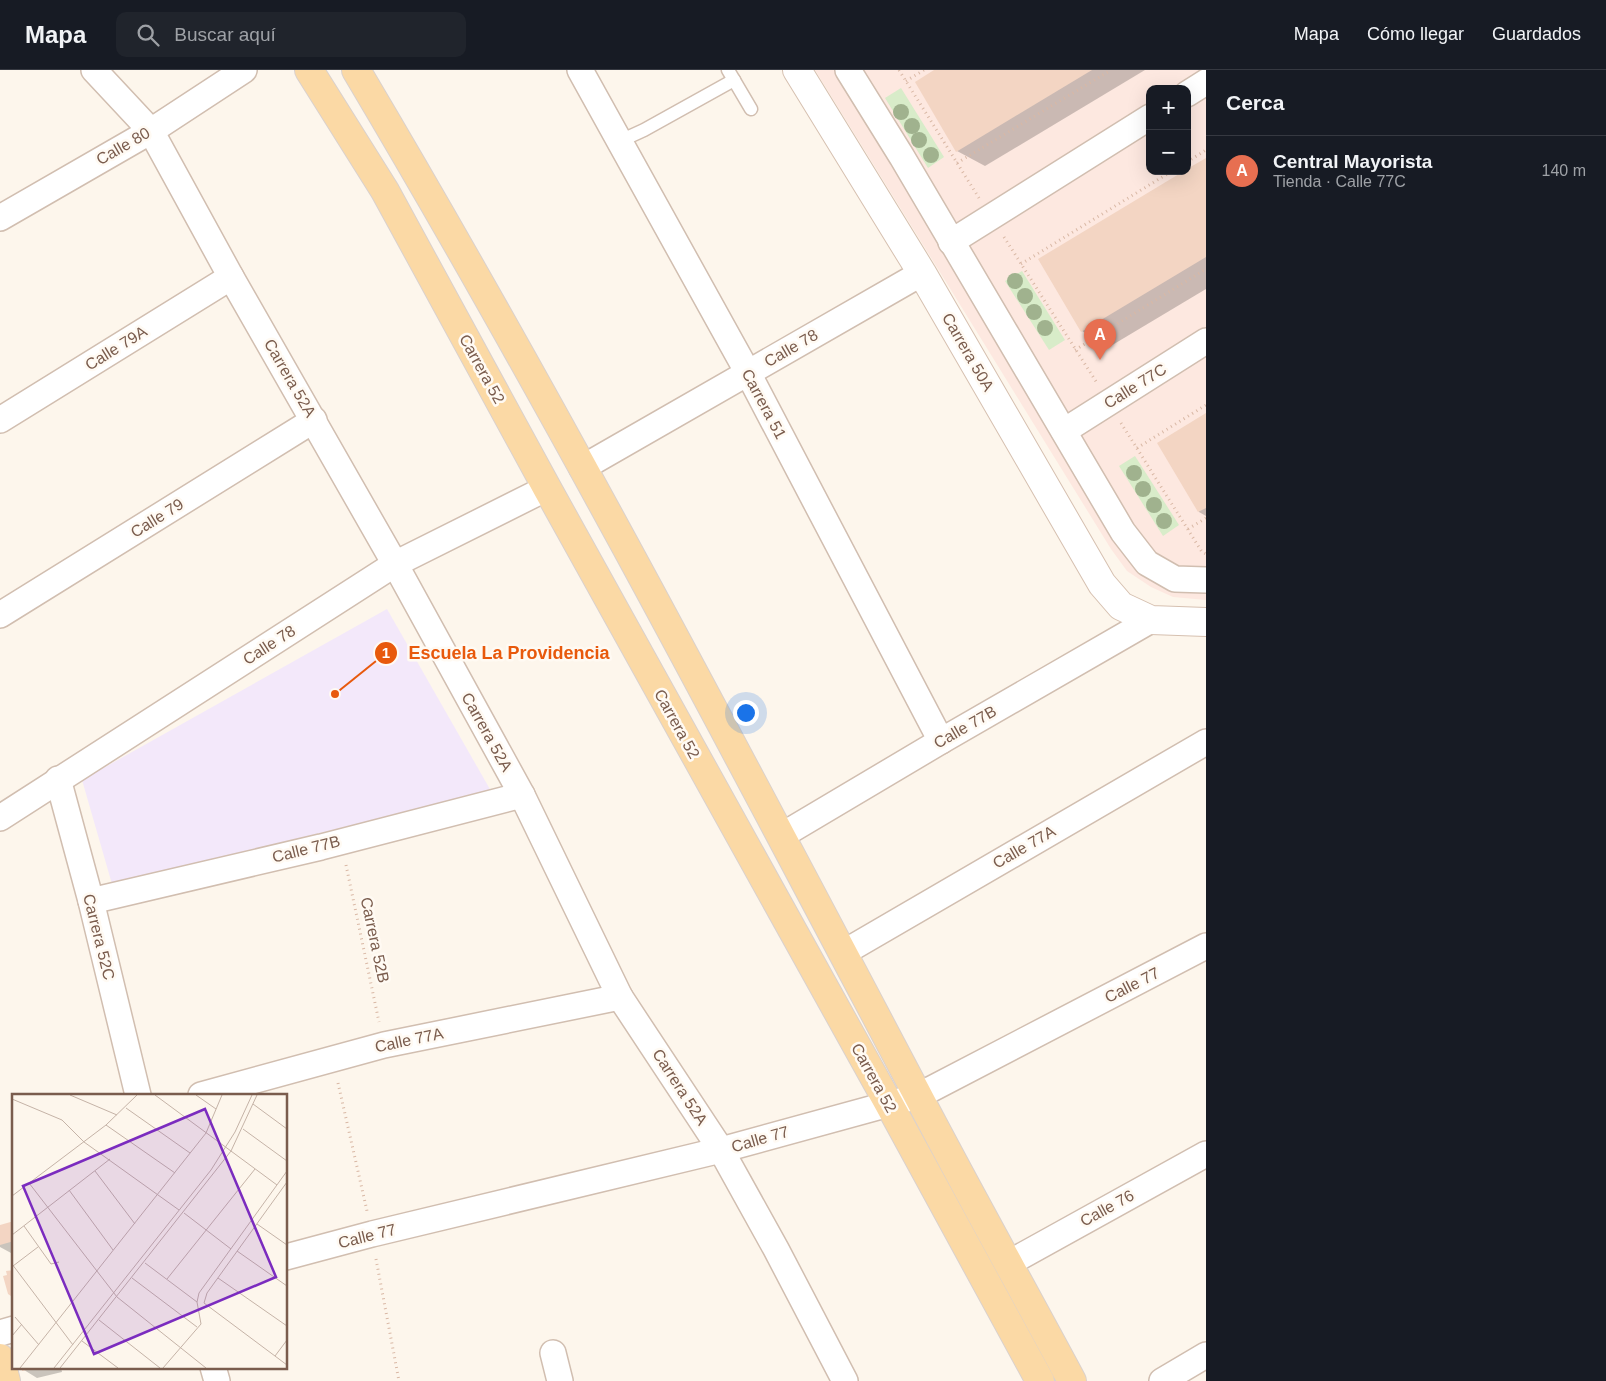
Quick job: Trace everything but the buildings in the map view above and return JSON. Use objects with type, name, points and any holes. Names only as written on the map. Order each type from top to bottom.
[{"type":"main road","name":"Carrera 52","points":[[310,70],[385,192],[1040,1381]]},
{"type":"main road","name":"Carrera 52","points":[[356,70],[582,468],[1072,1381]]},
{"type":"street","name":"Carrera 52A","points":[[94,70],[151,131],[231,277],[396,564],[522,795],[620,997],[721,1150],[776,1249],[845,1381]]},
{"type":"street","name":"Calle 80","points":[[0,218],[151,131],[244,70]]},
{"type":"street","name":"Carrera 51","points":[[580,70],[748,373],[941,741]]},
{"type":"street","name":"Carrera 50A","points":[[798,70],[922,273],[1102,584],[1122,606],[1151,620]]},
{"type":"street","points":[[848,70],[1124,532],[1147,563],[1175,579],[1206,580]]},
{"type":"street","points":[[1191,91],[1206,82]]},
{"type":"street","points":[[951,242],[1146,119]]},
{"type":"street","name":"Calle 78","points":[[582,468],[922,273]]},
{"type":"street","name":"Calle 79A","points":[[0,420],[231,277]]},
{"type":"street","name":"Calle 77C","points":[[1064,431],[1206,341]]},
{"type":"street","name":"Calle 79","points":[[0,615],[314,420]]},
{"type":"street","name":"Calle 78","points":[[0,818],[58,779],[396,564],[547,488]]},
{"type":"street","points":[[1151,620],[1206,622]]},
{"type":"street","name":"Calle 77B","points":[[781,836],[1151,620]]},
{"type":"street","name":"Calle 77A","points":[[843,953],[1206,742]]},
{"type":"street","name":"Carrera 52C","points":[[58,779],[91,901],[138,1094]]},
{"type":"street","name":"Calle 77B","points":[[91,901],[522,795]]},
{"type":"street","name":"Calle 77","points":[[288,1256],[381,1232],[721,1150],[918,1096],[1206,946]]},
{"type":"street","name":"Calle 77A","points":[[205,1094],[384,1045],[620,997]]},
{"type":"street","name":"Calle 76","points":[[1009,1263],[1206,1154]]},
{"type":"street","points":[[553,1353],[560,1381]]},
{"type":"street","points":[[1162,1381],[1206,1355]]},
{"type":"street","points":[[213,1368],[217,1381]]},
{"type":"lane","points":[[620,142],[644,130],[731,75],[751,109]]},
{"type":"path","points":[[899,70],[1202,552],[1206,554]]},
{"type":"path","points":[[906,81],[924,70]]},
{"type":"path","points":[[958,163],[1111,70]]},
{"type":"path","points":[[1191,159],[1206,150]]},
{"type":"path","points":[[1021,264],[1166,175]]},
{"type":"path","points":[[1075,350],[1206,269]]},
{"type":"path","points":[[1137,448],[1206,405]]},
{"type":"path","points":[[1188,529],[1206,518]]},
{"type":"path","name":"Carrera 52B","points":[[341,840],[384,1045]]},
{"type":"shaded area","points":[[815,70],[1206,70],[1206,600],[1173,597],[1151,587],[1127,571],[1111,549]]},
{"type":"shaded area","points":[[387,609],[491,791],[112,884],[82,780]]},
{"type":"green space","points":[[901,88],[944,157],[928,168],[885,98]]},
{"type":"green space","points":[[1022,271],[1065,340],[1049,350],[1005,281]]},
{"type":"green space","points":[[1135,456],[1179,525],[1163,536],[1119,466]]},
{"type":"place","name":"Central Mayorista","points":[[1100,360]]},
{"type":"place","name":"Escuela La Providencia","points":[[335,694]]}]
